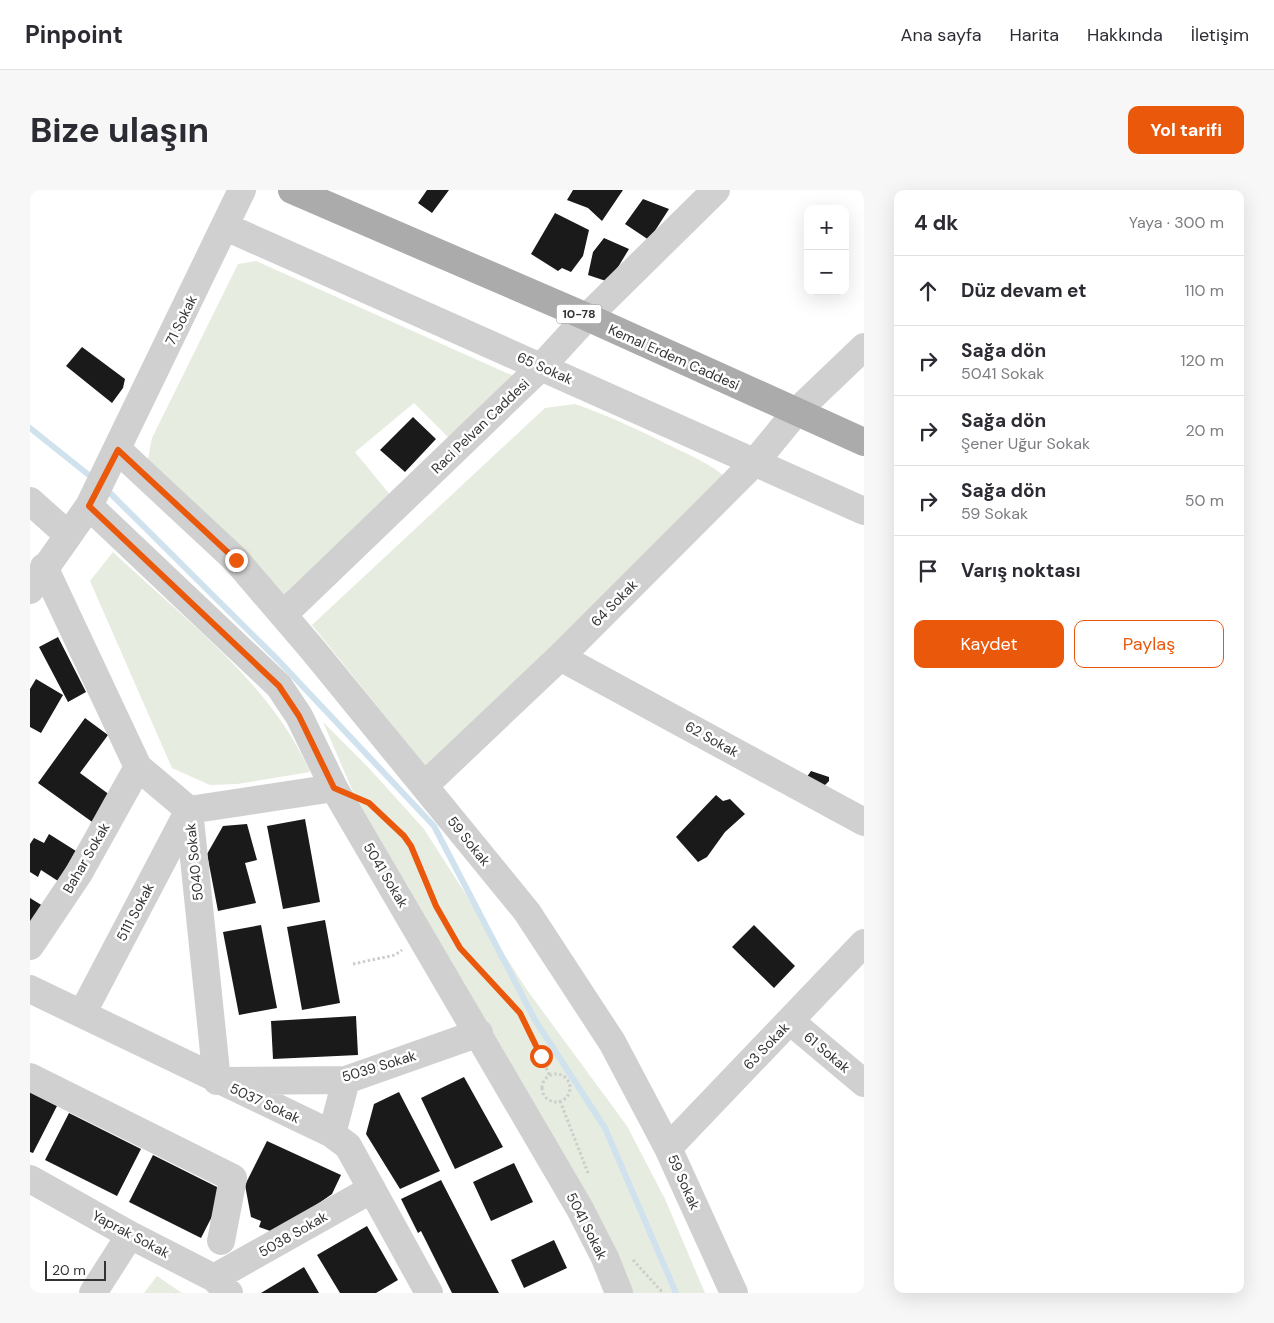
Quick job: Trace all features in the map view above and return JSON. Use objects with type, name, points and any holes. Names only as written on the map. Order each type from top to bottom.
[{"type":"main road","name":"Kemal Erdem Caddesi","points":[[292,190],[587,317],[864,442]]},
{"type":"street","name":"71 Sokak","points":[[30,590],[67,534],[89,506],[226,227],[242,190]]},
{"type":"street","name":"Raci Pelvan Caddesi","points":[[283,615],[542,366],[587,317],[716,190]]},
{"type":"street","name":"65 Sokak","points":[[226,227],[542,366],[864,511]]},
{"type":"street","name":"64 Sokak","points":[[424,786],[560,657],[755,462],[796,412],[864,347]]},
{"type":"street","name":"59 Sokak","points":[[118,450],[236,560],[527,912],[612,1042],[668,1148],[734,1293]]},
{"type":"street","points":[[30,501],[67,534]]},
{"type":"street","name":"5041 Sokak","points":[[89,506],[279,686],[299,716],[334,788],[479,1033],[580,1209],[605,1258],[619,1293]]},
{"type":"street","name":"5040 Sokak","points":[[44,567],[138,767],[189,810],[216,1080]]},
{"type":"street","name":"62 Sokak","points":[[560,657],[864,822]]},
{"type":"street","name":"Bahar Sokak","points":[[30,946],[79,873],[138,767]]},
{"type":"street","points":[[189,810],[334,788]]},
{"type":"street","name":"5111 Sokak","points":[[82,1014],[189,810]]},
{"type":"street","name":"63 Sokak","points":[[668,1148],[864,943]]},
{"type":"street","name":"5037 Sokak","points":[[30,989],[216,1080],[332,1134],[348,1146],[429,1293]]},
{"type":"street","name":"61 Sokak","points":[[790,1021],[864,1083]]},
{"type":"street","name":"5039 Sokak","points":[[216,1080],[346,1080],[479,1033]]},
{"type":"street","points":[[30,1077],[233,1178],[221,1241]]},
{"type":"street","points":[[332,1134],[346,1080]]},
{"type":"street","name":"Yaprak Sokak","points":[[30,1179],[222,1286]]},
{"type":"street","name":"5038 Sokak","points":[[222,1286],[372,1189]]},
{"type":"street","points":[[93,1293],[130,1235]]},
{"type":"path","points":[[369,803],[391,822],[411,846],[436,906],[460,948],[520,1013],[550,1076]]},
{"type":"path","points":[[352,964],[395,956],[422,936]]},
{"type":"path","points":[[557,1075],[568,1082],[568,1095],[562,1101],[549,1100],[543,1093],[542,1084],[550,1076],[557,1075]]},
{"type":"shaded area","points":[[256,261],[518,378],[452,441],[414,403],[355,452],[391,496],[288,600],[168,483],[148,459],[152,438],[238,264]]},
{"type":"shaded area","points":[[575,404],[690,455],[709,465],[726,478],[430,772],[312,625],[545,408]]},
{"type":"shaded area","points":[[113,552],[223,653],[249,680],[293,740],[310,772],[237,784],[210,785],[172,768],[90,581]]},
{"type":"shaded area","points":[[323,722],[367,766],[424,829],[527,990],[627,1126],[665,1199],[705,1293],[629,1293],[369,829]]},
{"type":"shaded area","points":[[157,1276],[182,1293],[144,1293]]},
{"type":"building","points":[[427,190],[449,190],[432,213],[418,203]]},
{"type":"building","points":[[573,190],[623,190],[602,221],[588,208],[567,200]]},
{"type":"building","points":[[643,199],[669,209],[649,240],[625,224]]},
{"type":"building","points":[[555,213],[589,230],[583,256],[571,272],[562,268],[558,271],[531,254]]},
{"type":"building","points":[[604,238],[629,249],[609,282],[588,275],[593,252]]},
{"type":"building","points":[[82,347],[125,379],[123,388],[112,403],[66,366]]},
{"type":"building","points":[[413,417],[436,439],[405,472],[380,450]]},
{"type":"building","points":[[58,637],[86,692],[68,702],[39,647]]},
{"type":"building","points":[[36,679],[63,695],[41,733],[30,727],[30,689]]},
{"type":"building","points":[[85,718],[108,735],[80,773],[114,798],[95,824],[38,783]]},
{"type":"building","points":[[811,771],[829,777],[829,781],[822,788],[804,781]]},
{"type":"building","points":[[716,795],[723,801],[730,799],[745,814],[725,832],[707,857],[698,862],[676,837]]},
{"type":"building","points":[[305,819],[320,902],[283,909],[267,826]]},
{"type":"building","points":[[247,824],[257,860],[245,863],[256,903],[218,911],[207,854],[223,826]]},
{"type":"building","points":[[49,834],[76,851],[58,881],[41,870],[38,877],[30,872],[30,844],[34,838],[44,843]]},
{"type":"building","points":[[30,898],[43,906],[30,938]]},
{"type":"building","points":[[325,920],[340,1003],[302,1010],[287,927]]},
{"type":"building","points":[[261,925],[277,1008],[239,1015],[223,932]]},
{"type":"building","points":[[754,925],[795,966],[774,988],[732,947]]},
{"type":"building","points":[[356,1016],[358,1055],[273,1059],[271,1021]]},
{"type":"building","points":[[464,1077],[503,1147],[455,1169],[421,1098]]},
{"type":"building","points":[[30,1092],[57,1106],[33,1153],[30,1152]]},
{"type":"building","points":[[399,1092],[440,1171],[400,1189],[366,1134],[374,1104]]},
{"type":"building","points":[[69,1113],[141,1149],[117,1196],[45,1160]]},
{"type":"building","points":[[267,1141],[341,1175],[332,1194],[276,1233],[259,1227],[261,1221],[251,1217],[245,1185]]},
{"type":"building","points":[[153,1155],[225,1191],[201,1238],[129,1202]]},
{"type":"building","points":[[514,1163],[533,1202],[491,1221],[473,1182]]},
{"type":"building","points":[[441,1180],[499,1293],[452,1293],[421,1231],[418,1233],[401,1199]]},
{"type":"building","points":[[367,1226],[398,1280],[376,1293],[340,1293],[317,1255]]},
{"type":"building","points":[[554,1240],[567,1268],[524,1288],[511,1260]]},
{"type":"building","points":[[304,1267],[319,1293],[261,1293]]},
{"type":"waterway","points":[[30,428],[95,480]]},
{"type":"waterway","points":[[105,488],[278,660],[434,826],[535,1020],[605,1128],[676,1293]]},
{"type":"route","points":[[236,560],[118,450],[89,506],[279,686],[299,716],[334,788],[369,803],[404,836],[411,846],[436,906],[460,948],[520,1013],[541,1056]]}]
